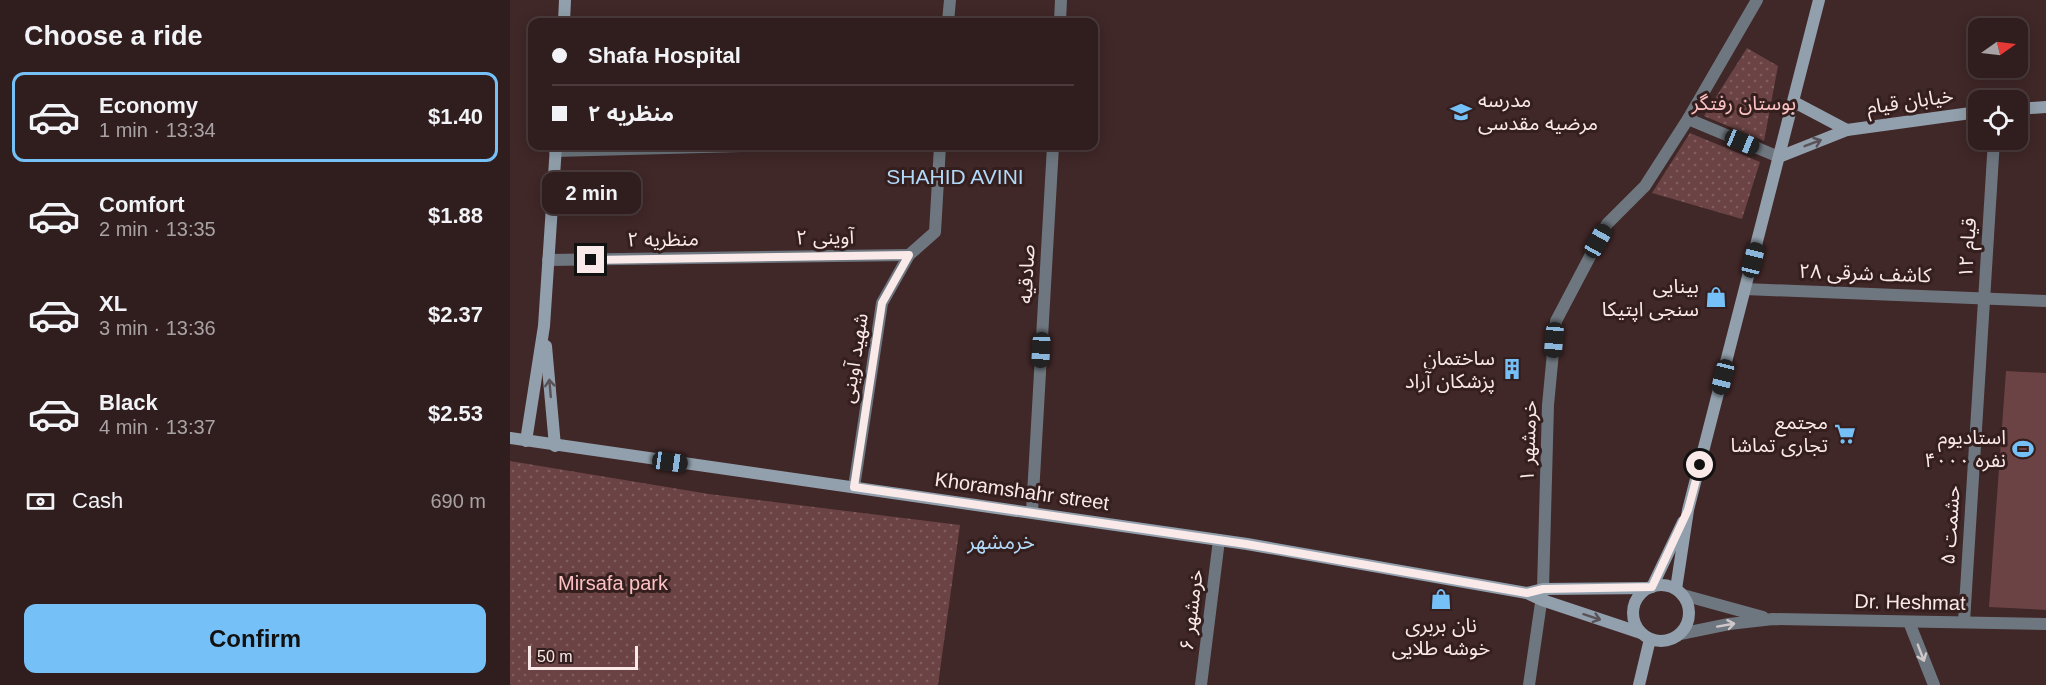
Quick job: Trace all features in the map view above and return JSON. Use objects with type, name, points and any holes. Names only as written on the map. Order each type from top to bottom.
[{"type":"street","points":[[564,18],[565,0]]},
{"type":"street","points":[[948,18],[950,0]]},
{"type":"street","points":[[1060,18],[1061,0]]},
{"type":"street","name":"خرمشهر ۱","points":[[1529,685],[1542,595],[1548,405],[1556,321],[1608,224],[1645,186],[1688,119],[1757,0]]},
{"type":"street","points":[[1680,634],[1689,620],[1689,611],[1679,592],[1688,510],[1819,0]]},
{"type":"street","points":[[1794,102],[1847,130]]},
{"type":"street","points":[[2028,108],[2046,107]]},
{"type":"street","name":"خیابان قیام","points":[[1779,157],[1847,130],[1968,113]]},
{"type":"street","points":[[1688,119],[1779,157]]},
{"type":"street","points":[[526,441],[544,326],[556,150]]},
{"type":"street","name":"شهید آوینی","points":[[854,487],[882,303],[909,255],[935,232],[940,150]]},
{"type":"street","name":"صادقیه","points":[[1032,512],[1053,150]]},
{"type":"street","name":"قیام ۱۲","points":[[1980,358],[1993,150]]},
{"type":"street","name":"آوینی ۲","points":[[742,258],[909,255]]},
{"type":"street","name":"منظریه ۲","points":[[548,260],[742,258]]},
{"type":"street","name":"کاشف شرقی ۲۸","points":[[1745,289],[1984,296],[2046,301]]},
{"type":"street","points":[[544,326],[555,446]]},
{"type":"street","name":"حشمت ۵","points":[[1964,622],[1980,358]]},
{"type":"street","name":"Khoramshahr street","points":[[510,438],[1219,540],[1542,595],[1650,587]]},
{"type":"street","points":[[1639,685],[1646,636],[1634,617],[1636,600],[1650,587],[1688,510]]},
{"type":"street","name":"خرمشهر ۶","points":[[1201,685],[1219,540]]},
{"type":"street","points":[[1650,587],[1668,586],[1727,609],[1773,619]]},
{"type":"street","points":[[1542,595],[1646,636],[1671,640],[1680,634],[1730,624],[1773,619]]},
{"type":"street","name":"Dr. Heshmat","points":[[1773,619],[2046,624]]},
{"type":"street","points":[[1909,622],[1934,685]]},
{"type":"green space","name":"بوستان رفتگر","points":[[1747,48],[1778,66],[1764,141],[1704,116]]},
{"type":"green space","name":"بوستان رفتگر","points":[[1690,133],[1760,162],[1742,219],[1652,193]]},
{"type":"green space","name":"استادیوم ۴۰۰۰ نفره","points":[[2006,371],[2046,373],[2046,610],[1989,607]]},
{"type":"green space","name":"Mirsafa park","points":[[510,461],[709,494],[960,525],[938,685],[510,685]]},
{"type":"place","name":"مدرسه مرضیه مقدسی","points":[[1461,112]]},
{"type":"place","name":"بینایی سنجی اپتیکا","points":[[1716,297]]},
{"type":"place","name":"ساختمان پزشکان آراد","points":[[1512,369]]},
{"type":"place","name":"مجتمع تجاری تماشا","points":[[1845,434]]},
{"type":"place","name":"استادیوم ۴۰۰۰ نفره","points":[[2023,449]]},
{"type":"place","name":"نان بربری خوشه طلایی","points":[[1441,599]]},
{"type":"district","name":"SHAHID AVINI","points":[[955,176]]},
{"type":"district","name":"خرمشهر","points":[[1001,541]]},
{"type":"route","points":[[591,260],[909,255],[882,303],[854,487],[1246,544],[1527,593],[1543,589],[1652,587],[1688,510],[1700,465]]}]
